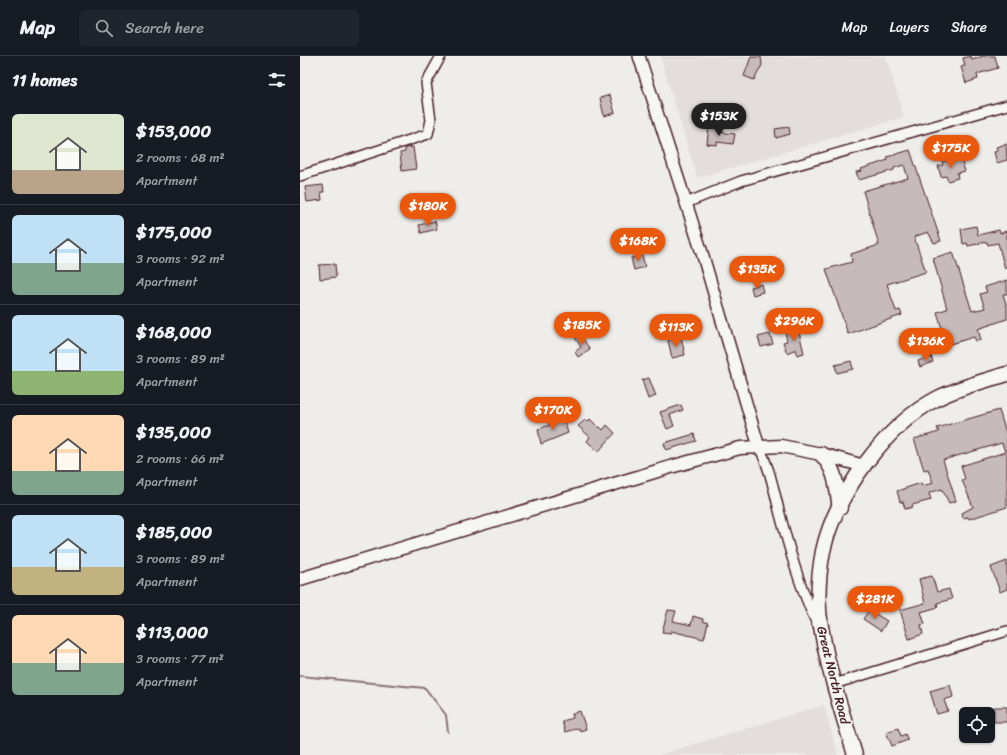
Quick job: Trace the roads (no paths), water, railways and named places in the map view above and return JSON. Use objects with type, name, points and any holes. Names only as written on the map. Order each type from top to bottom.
[{"type":"highway","name":"Great North Road","points":[[855,755],[834,684],[822,632],[819,601],[823,551],[831,527],[852,483],[877,448],[914,414],[938,398],[963,388],[1007,374]]},
{"type":"highway","points":[[821,454],[829,463],[834,474],[840,508]]},
{"type":"main road","points":[[300,579],[674,466],[740,448],[781,446],[821,454],[864,466]]},
{"type":"street","points":[[300,176],[428,134],[431,120],[426,83],[442,56]]},
{"type":"street","points":[[639,56],[686,203],[759,447],[768,466],[792,558],[804,597],[822,632]]},
{"type":"street","points":[[686,203],[741,181],[1007,105]]},
{"type":"street","points":[[834,684],[1007,631]]},
{"type":"waterway","points":[[300,676],[425,688],[446,715],[448,732]]}]
